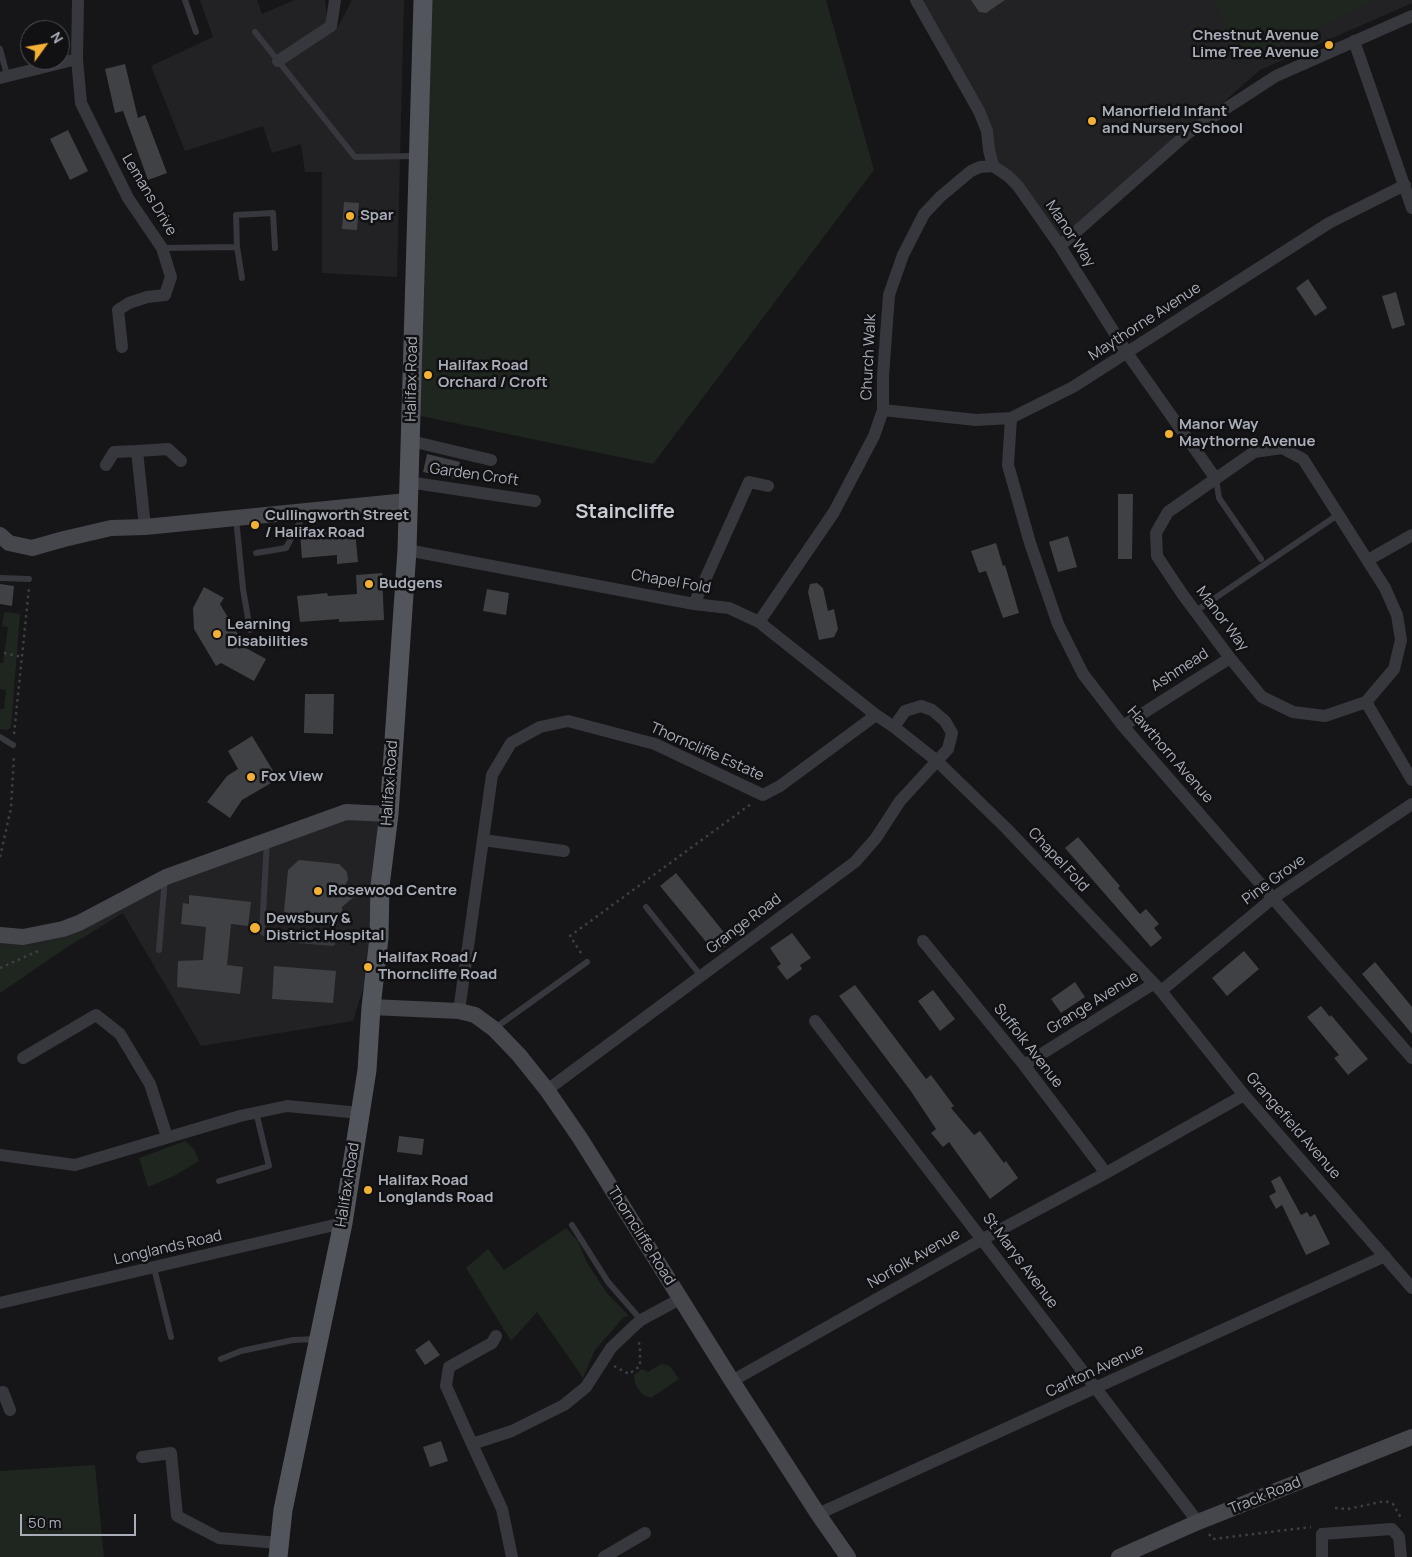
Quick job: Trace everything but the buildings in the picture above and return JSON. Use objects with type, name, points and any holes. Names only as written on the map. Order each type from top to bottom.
[{"type":"main road","name":"Halifax Road","points":[[278,1550],[283,1510],[343,1223],[367,1070],[371,1007],[379,938],[380,886],[389,814],[407,550],[423,0]]},
{"type":"street","name":"Lemans Drive","points":[[78,0],[77,59],[81,103],[128,198],[162,248],[171,277],[165,295],[129,302],[118,310],[122,347]]},
{"type":"street","points":[[278,61],[331,26],[335,0]]},
{"type":"street","points":[[916,0],[979,111],[987,131],[993,166]]},
{"type":"street","points":[[1060,246],[1188,133],[1276,76],[1412,16]]},
{"type":"street","points":[[1354,41],[1412,208]]},
{"type":"street","points":[[4,76],[77,59]]},
{"type":"street","name":"Manor Way","points":[[993,166],[1018,186],[1060,246],[1127,353],[1216,479]]},
{"type":"street","name":"Church Walk","points":[[759,622],[834,512],[874,436],[883,410],[883,376],[889,295],[903,255],[924,214],[940,197],[971,171],[980,167],[993,166]]},
{"type":"street","name":"Maythorne Avenue","points":[[883,410],[976,420],[1010,418],[1073,387],[1329,223],[1405,184]]},
{"type":"street","name":"Hawthorn Avenue","points":[[1010,418],[1008,465],[1030,543],[1058,624],[1083,674],[1123,726],[1412,1058]]},
{"type":"street","points":[[411,441],[491,460]]},
{"type":"street","name":"Manor Way","points":[[1282,448],[1302,459],[1338,514],[1385,588],[1397,614],[1401,640],[1394,669],[1366,702],[1325,716],[1293,712],[1262,697],[1230,658],[1157,556],[1156,533],[1168,512],[1254,452],[1282,448]]},
{"type":"street","points":[[106,465],[114,452],[168,449],[181,461]]},
{"type":"street","points":[[137,451],[145,527]]},
{"type":"street","name":"Garden Croft","points":[[408,482],[535,501]]},
{"type":"street","points":[[694,604],[749,482],[768,486]]},
{"type":"street","points":[[0,535],[9,543],[32,548],[64,538],[111,528],[145,527],[407,501]]},
{"type":"street","points":[[1368,560],[1412,536]]},
{"type":"street","name":"Chapel Fold","points":[[407,550],[694,604],[729,608],[759,622],[937,761],[1006,828],[1157,987]]},
{"type":"street","name":"Ashmead","points":[[1123,726],[1230,658]]},
{"type":"street","points":[[1366,702],[1412,780]]},
{"type":"street","points":[[894,727],[905,711],[921,706],[932,710],[945,721],[952,733],[948,749],[937,761]]},
{"type":"street","name":"Thorncliffe Estate","points":[[459,1011],[492,775],[511,743],[540,727],[568,721],[655,744],[763,795],[780,786],[876,715]]},
{"type":"street","name":"Grange Road","points":[[547,1090],[855,862],[876,838],[900,800],[937,761]]},
{"type":"street","name":"Pine Grove","points":[[1157,987],[1273,898],[1412,804]]},
{"type":"street","points":[[0,935],[23,937],[63,929],[79,923],[166,877],[346,812],[389,814]]},
{"type":"street","points":[[483,840],[564,851]]},
{"type":"street","name":"Suffolk Avenue","points":[[923,940],[1024,1065],[1106,1173]]},
{"type":"street","name":"Grange Avenue","points":[[1024,1065],[1157,987]]},
{"type":"street","name":"Grangefield Avenue","points":[[1157,987],[1244,1095],[1410,1282]]},
{"type":"street","name":"Thorncliffe Road","points":[[371,1007],[459,1011],[475,1015],[494,1029],[519,1055],[547,1090],[580,1138],[732,1381],[848,1557]]},
{"type":"street","points":[[24,1058],[96,1015],[120,1034],[150,1084],[167,1138]]},
{"type":"street","name":"St Marys Avenue","points":[[814,1021],[983,1239],[1198,1522]]},
{"type":"street","name":"Norfolk Avenue","points":[[732,1381],[983,1239],[1106,1173],[1244,1095]]},
{"type":"street","points":[[0,1155],[75,1165],[240,1116],[287,1106],[360,1113]]},
{"type":"street","name":"Longlands Road","points":[[0,1303],[343,1223]]},
{"type":"street","name":"Carlton Avenue","points":[[818,1514],[1385,1256]]},
{"type":"street","points":[[472,1444],[512,1431],[564,1405],[586,1387],[611,1348],[637,1324],[680,1299]]},
{"type":"street","points":[[496,1336],[492,1343],[449,1367],[446,1386],[502,1508],[512,1557]]},
{"type":"street","points":[[0,1393],[3,1392],[10,1410]]},
{"type":"street","name":"Track Road","points":[[1119,1557],[1198,1522],[1412,1438]]},
{"type":"street","points":[[142,1457],[171,1453],[177,1516],[219,1538],[278,1550]]},
{"type":"street","points":[[1322,1557],[1322,1534],[1392,1529],[1399,1538],[1401,1557]]},
{"type":"street","points":[[604,1557],[645,1533]]},
{"type":"lane","points":[[185,0],[196,32]]},
{"type":"lane","points":[[255,32],[355,157],[418,156]]},
{"type":"lane","points":[[0,49],[4,76]]},
{"type":"lane","points":[[242,278],[237,247],[236,215],[273,213],[275,248]]},
{"type":"lane","points":[[162,248],[237,247]]},
{"type":"lane","points":[[1216,479],[1219,498],[1261,559]]},
{"type":"lane","points":[[256,553],[286,548],[306,510]]},
{"type":"lane","points":[[1196,611],[1338,514]]},
{"type":"lane","points":[[236,517],[243,590],[250,630]]},
{"type":"lane","points":[[0,578],[30,579]]},
{"type":"lane","points":[[0,737],[13,745]]},
{"type":"lane","points":[[267,840],[262,932],[275,938],[332,943]]},
{"type":"lane","points":[[159,950],[166,877]]},
{"type":"lane","points":[[646,907],[701,976]]},
{"type":"lane","points":[[494,1029],[588,962]]},
{"type":"lane","points":[[219,1181],[269,1166],[256,1112]]},
{"type":"lane","points":[[572,1225],[637,1324]]},
{"type":"lane","points":[[154,1268],[171,1337]]},
{"type":"lane","points":[[221,1358],[241,1351],[293,1340],[319,1339]]},
{"type":"path","points":[[0,857],[11,808],[14,763],[13,745],[30,579]]},
{"type":"path","points":[[4,653],[22,657]]},
{"type":"path","points":[[588,962],[570,936],[763,795]]},
{"type":"path","points":[[603,1361],[629,1374],[640,1366],[637,1324]]},
{"type":"path","points":[[1335,1508],[1348,1509],[1385,1501],[1393,1504],[1404,1526]]},
{"type":"path","points":[[1198,1522],[1213,1539],[1303,1527],[1314,1527],[1322,1534]]},
{"type":"shaded area","points":[[200,0],[257,0],[262,14],[295,0],[325,0],[329,34],[339,25],[352,0],[404,0],[397,277],[322,273],[322,172],[305,172],[301,144],[272,153],[263,126],[185,151],[151,66],[213,37]]},
{"type":"shaded area","points":[[423,0],[826,0],[874,170],[653,464],[411,414]]},
{"type":"shaded area","name":"Manorfield Infant and Nursery School","points":[[916,0],[1412,0],[1412,3],[1260,70],[1060,246],[993,166],[987,131]]},
{"type":"shaded area","points":[[1214,0],[1376,0],[1244,63]]},
{"type":"shaded area","points":[[4,612],[20,614],[11,728],[6,730],[0,729],[0,709],[4,709],[6,690],[0,689],[0,663],[3,663],[8,627],[2,626]]},
{"type":"shaded area","name":"Dewsbury & District Hospital","points":[[346,812],[389,814],[379,938],[353,1021],[201,1046],[123,913],[67,947],[0,993],[0,935],[63,929],[152,883]]},
{"type":"shaded area","points":[[102,926],[67,947],[0,993],[0,948],[37,946]]},
{"type":"shaded area","points":[[185,1141],[194,1149],[199,1161],[174,1176],[148,1187],[139,1158]]},
{"type":"shaded area","points":[[566,1228],[578,1241],[586,1261],[606,1292],[629,1316],[624,1317],[595,1350],[583,1378],[537,1312],[511,1341],[466,1268],[488,1249],[504,1270]]},
{"type":"shaded area","points":[[661,1364],[670,1366],[679,1379],[651,1398],[642,1394],[635,1384],[634,1375],[642,1369],[648,1372]]},
{"type":"shaded area","points":[[95,1465],[104,1557],[0,1557],[0,1471]]},
{"type":"place","name":"Chestnut Avenue Lime Tree Avenue","points":[[1329,45]]},
{"type":"place","name":"Manorfield Infant and Nursery School","points":[[1092,121]]},
{"type":"place","name":"Spar","points":[[350,216]]},
{"type":"place","name":"Halifax Road Orchard / Croft","points":[[428,375]]},
{"type":"place","name":"Manor Way Maythorne Avenue","points":[[1169,434]]},
{"type":"place","name":"Cullingworth Street / Halifax Road","points":[[255,525]]},
{"type":"place","name":"Budgens","points":[[369,584]]},
{"type":"place","name":"Learning Disabilities","points":[[217,634]]},
{"type":"place","name":"Fox View","points":[[251,777]]},
{"type":"place","name":"Rosewood Centre","points":[[318,891]]},
{"type":"place","name":"Dewsbury & District Hospital","points":[[255,928]]},
{"type":"place","name":"Halifax Road / Thorncliffe Road","points":[[368,967]]},
{"type":"place","name":"Halifax Road Longlands Road","points":[[368,1190]]},
{"type":"district","name":"Staincliffe","points":[[625,512]]}]
